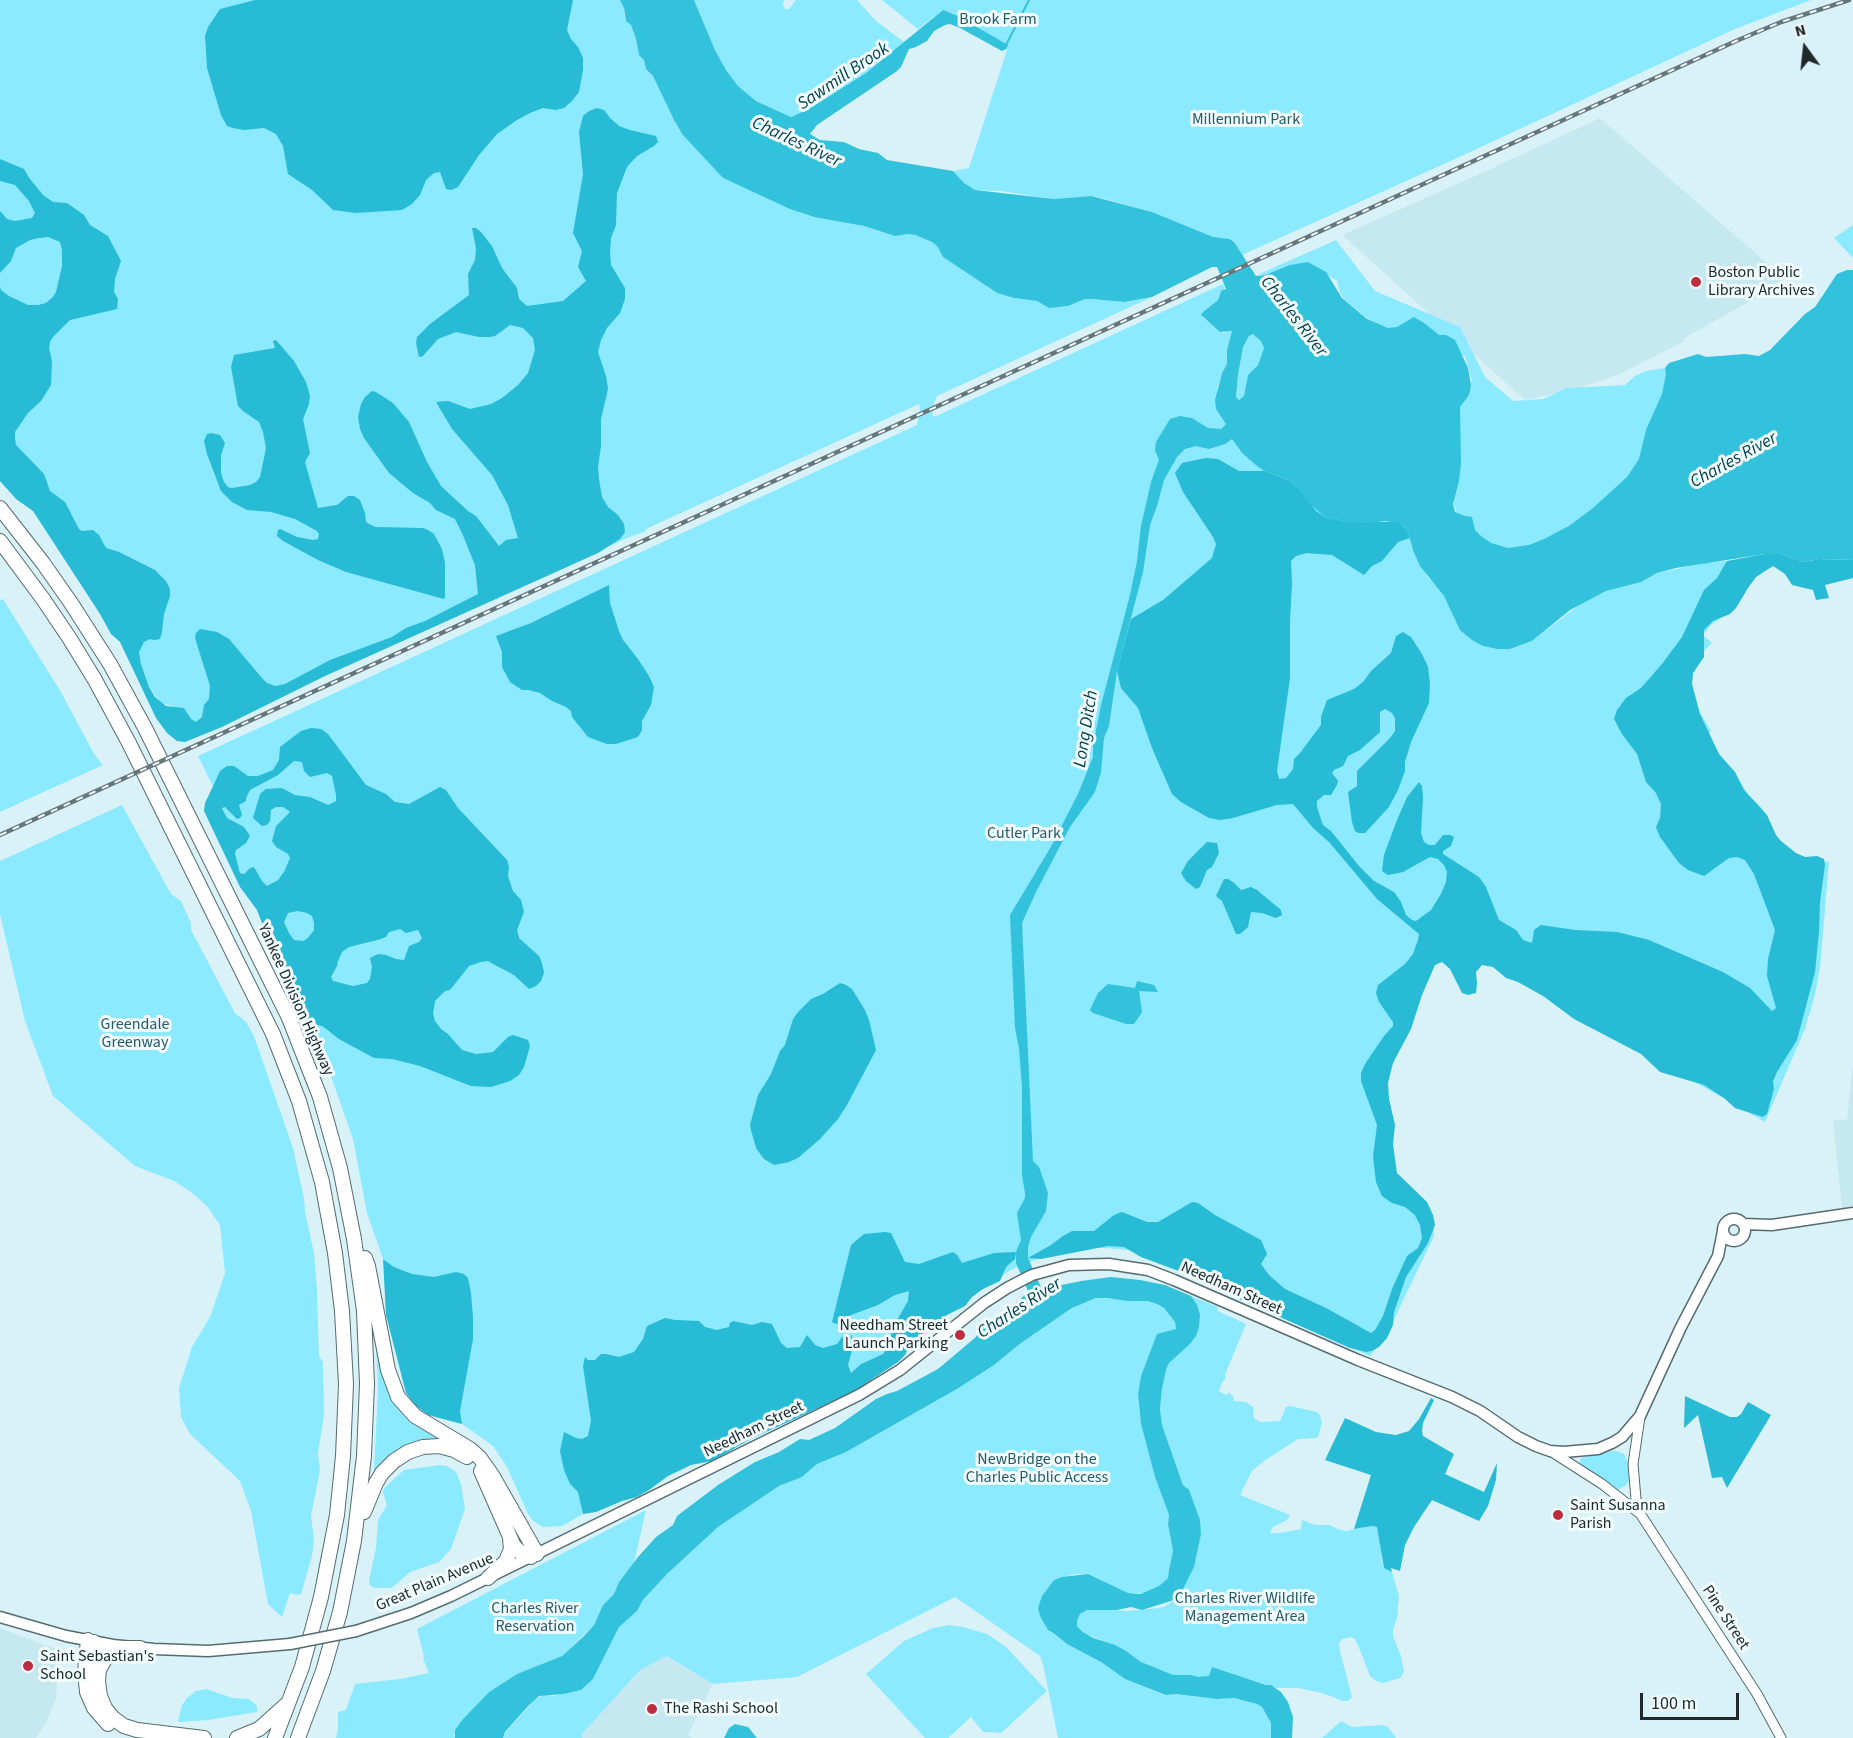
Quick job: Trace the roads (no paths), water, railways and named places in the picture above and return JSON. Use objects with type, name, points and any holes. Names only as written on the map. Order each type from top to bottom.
[{"type":"highway","name":"Yankee Division Highway","points":[[0,508],[58,583],[110,664],[148,735],[299,1041],[320,1097],[340,1168],[352,1227],[363,1305],[367,1384],[363,1468],[356,1531],[337,1624],[323,1671],[298,1738]]},
{"type":"highway","name":"Yankee Division Highway","points":[[0,541],[70,639],[129,743],[273,1034],[299,1101],[319,1170],[332,1228],[342,1311],[346,1384],[344,1450],[337,1515],[313,1633],[276,1738]]},
{"type":"highway","points":[[352,1227],[368,1266],[388,1370],[398,1397],[415,1416],[470,1449],[480,1458],[492,1475],[534,1555]]},
{"type":"highway","points":[[356,1531],[376,1483],[394,1461],[408,1452],[423,1447],[449,1448],[459,1452],[478,1468],[517,1549],[534,1555]]},
{"type":"highway","points":[[488,1578],[508,1557],[511,1549],[509,1536]]},
{"type":"highway","points":[[91,1641],[98,1647],[99,1691],[103,1704],[120,1724],[136,1730],[204,1738]]},
{"type":"highway","points":[[91,1641],[85,1677],[92,1705],[110,1726],[124,1735],[137,1738]]},
{"type":"highway","points":[[99,1675],[103,1662],[114,1652],[126,1648],[140,1648]]},
{"type":"highway","points":[[237,1738],[259,1729],[290,1701]]},
{"type":"main road","name":"Needham Street","points":[[1718,1256],[1738,1239],[1759,1229],[1853,1213]]},
{"type":"main road","points":[[1731,1220],[1738,1220],[1744,1224],[1746,1230],[1738,1239],[1725,1237],[1723,1231],[1725,1224],[1731,1220]]},
{"type":"main road","name":"Needham Street","points":[[1744,1224],[1772,1225]]},
{"type":"main road","name":"Needham Street","points":[[656,1496],[881,1383],[989,1300],[1015,1283],[1065,1266],[1092,1263],[1118,1264],[1148,1270],[1331,1349],[1452,1397],[1530,1443],[1550,1451],[1570,1453],[1589,1451],[1612,1443],[1625,1434],[1640,1416],[1681,1327],[1718,1256],[1723,1231]]},
{"type":"main road","name":"Great Plain Avenue","points":[[0,1617],[44,1631],[140,1648],[208,1651],[290,1644],[356,1631],[411,1612],[488,1578],[656,1496]]},
{"type":"street","name":"Pine Street","points":[[1633,1468],[1640,1416]]},
{"type":"street","name":"Pine Street","points":[[1625,1434],[1633,1468],[1636,1500],[1641,1515]]},
{"type":"street","name":"Pine Street","points":[[1550,1451],[1625,1500],[1641,1515],[1757,1694],[1781,1738]]},
{"type":"water","name":"Charles River","points":[[620,0],[694,0],[715,50],[738,86],[756,101],[791,117],[809,109],[866,73],[943,10],[958,16],[1008,45],[1002,51],[960,28],[950,24],[945,25],[934,31],[927,41],[909,49],[897,71],[817,125],[810,134],[820,140],[844,142],[859,149],[878,153],[887,160],[953,171],[964,183],[975,190],[1054,199],[1091,196],[1152,212],[1213,237],[1234,242],[1256,276],[1308,262],[1326,272],[1342,298],[1367,319],[1388,328],[1397,327],[1414,317],[1439,335],[1446,335],[1455,340],[1468,368],[1471,385],[1469,395],[1460,407],[1461,463],[1453,504],[1455,512],[1472,517],[1475,530],[1491,543],[1508,548],[1529,545],[1569,526],[1627,477],[1639,459],[1646,430],[1662,394],[1665,368],[1669,363],[1698,354],[1706,357],[1745,354],[1759,356],[1770,350],[1805,314],[1815,307],[1837,274],[1853,270],[1853,560],[1819,559],[1804,562],[1781,554],[1765,554],[1676,568],[1657,573],[1641,582],[1606,591],[1570,610],[1532,641],[1510,649],[1497,649],[1483,646],[1460,630],[1444,596],[1420,566],[1408,532],[1402,524],[1385,521],[1347,522],[1325,517],[1310,504],[1297,486],[1257,466],[1242,453],[1232,439],[1209,449],[1196,446],[1185,449],[1177,457],[1164,480],[1150,525],[1143,572],[1117,671],[1109,726],[1104,738],[1101,772],[1095,792],[1070,827],[1022,923],[1033,1161],[1039,1167],[1048,1193],[1046,1211],[1031,1237],[1028,1258],[1044,1294],[1057,1286],[1081,1281],[1111,1277],[1140,1280],[1165,1285],[1191,1296],[1200,1315],[1196,1336],[1169,1363],[1166,1370],[1160,1409],[1162,1425],[1183,1485],[1189,1490],[1200,1520],[1201,1534],[1194,1567],[1183,1589],[1174,1600],[1142,1610],[1131,1607],[1117,1610],[1087,1610],[1080,1614],[1077,1626],[1093,1638],[1115,1645],[1141,1662],[1173,1675],[1209,1676],[1212,1667],[1271,1685],[1281,1692],[1288,1702],[1293,1717],[1292,1738],[1271,1738],[1271,1723],[1262,1707],[1257,1704],[1234,1698],[1166,1695],[1125,1679],[1048,1630],[1040,1616],[1038,1608],[1042,1596],[1054,1580],[1088,1574],[1128,1593],[1141,1594],[1159,1586],[1168,1578],[1173,1551],[1168,1524],[1169,1515],[1155,1477],[1141,1424],[1138,1394],[1141,1376],[1157,1334],[1176,1329],[1175,1322],[1164,1308],[1148,1301],[1096,1298],[1072,1308],[957,1389],[846,1452],[817,1464],[802,1477],[779,1486],[718,1527],[667,1574],[643,1600],[637,1611],[619,1627],[593,1679],[581,1690],[539,1696],[505,1732],[503,1738],[455,1738],[455,1730],[463,1719],[489,1692],[517,1674],[562,1656],[584,1636],[594,1625],[603,1605],[614,1594],[619,1582],[638,1557],[656,1537],[673,1525],[677,1516],[718,1485],[755,1462],[779,1452],[800,1439],[809,1440],[835,1428],[876,1399],[897,1391],[938,1369],[976,1337],[980,1328],[1020,1300],[1028,1291],[1016,1263],[1016,1252],[1021,1240],[1017,1213],[1025,1198],[1025,1193],[1022,1176],[1022,1087],[1015,1028],[1010,915],[1052,845],[1078,794],[1093,757],[1101,705],[1130,595],[1141,526],[1151,482],[1159,460],[1155,450],[1156,442],[1170,419],[1180,416],[1192,418],[1208,428],[1221,429],[1226,424],[1216,409],[1215,400],[1222,373],[1227,364],[1227,350],[1232,331],[1220,332],[1201,315],[1218,300],[1221,291],[1226,289],[1217,267],[1212,267],[1152,297],[1124,302],[1085,299],[1068,306],[1049,308],[1037,301],[997,293],[943,257],[932,242],[915,235],[895,236],[864,226],[814,217],[790,209],[723,178],[682,134],[653,76],[646,69],[644,60],[639,55],[631,25],[626,21]],"holes":[[[1253,334],[1261,341],[1264,348],[1258,365],[1248,375],[1244,396],[1239,400],[1236,397],[1243,347],[1249,336]]]},
{"type":"water","points":[[1137,981],[1154,985],[1158,992],[1139,991],[1142,1012],[1134,1024],[1126,1024],[1090,1010],[1098,993],[1108,984],[1135,988]]},
{"type":"water","points":[[735,1724],[748,1727],[757,1738],[724,1738],[729,1728]]},
{"type":"waterway","name":"Sawmill Brook","points":[[1006,45],[1029,0]]},
{"type":"railway","points":[[0,835],[1736,41],[1781,22],[1849,0]]},
{"type":"place","name":"Boston Public Library Archives","points":[[1696,282]]},
{"type":"place","name":"Needham Street Launch Parking","points":[[960,1335]]},
{"type":"place","name":"Saint Susanna Parish","points":[[1558,1515]]},
{"type":"place","name":"Saint Sebastian's School","points":[[28,1666]]},
{"type":"place","name":"The Rashi School","points":[[652,1709]]},
{"type":"park label","name":"Brook Farm","points":[[998,20]]},
{"type":"park label","name":"Millennium Park","points":[[1246,120]]},
{"type":"park label","name":"Cutler Park","points":[[1024,834]]},
{"type":"park label","name":"Greendale Greenway","points":[[135,1034]]},
{"type":"park label","name":"NewBridge on the Charles Public Access","points":[[1037,1469]]},
{"type":"park label","name":"Charles River Wildlife Management Area","points":[[1245,1608]]},
{"type":"park label","name":"Charles River Reservation","points":[[535,1618]]},
{"type":"water label","name":"Long Ditch","points":[[1087,729]]}]
